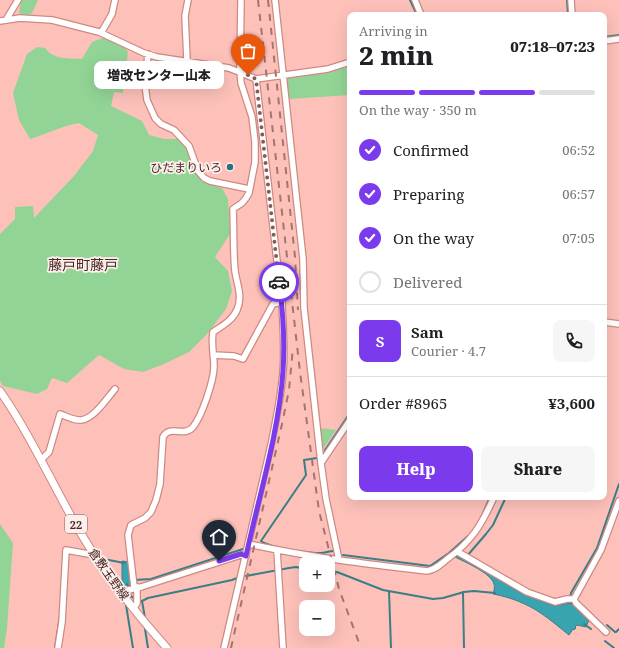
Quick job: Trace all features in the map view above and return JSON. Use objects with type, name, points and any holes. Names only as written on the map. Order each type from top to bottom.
[{"type":"main road","name":"倉敷玉野線","points":[[0,392],[27,432],[72,518],[94,555],[130,586],[136,603],[167,648]]},
{"type":"street","points":[[3,21],[18,0]]},
{"type":"street","points":[[101,33],[112,14],[115,0]]},
{"type":"street","points":[[187,60],[185,16],[188,0]]},
{"type":"street","points":[[136,603],[130,586],[129,529],[131,525],[145,518],[156,500],[160,484],[163,437],[165,432],[185,431],[189,430],[193,426],[213,380],[214,367],[211,343],[212,332],[230,320],[240,302],[235,271],[233,209],[242,204],[246,198],[255,162],[255,142],[252,117],[241,83],[241,0]]},
{"type":"street","points":[[275,0],[303,259],[304,308],[321,462],[326,499],[339,560]]},
{"type":"street","points":[[415,0],[420,12]]},
{"type":"street","points":[[571,0],[572,12]]},
{"type":"street","points":[[3,21],[33,18],[52,20],[101,33],[157,57],[187,60],[229,68],[240,71],[256,79],[282,74],[328,69],[347,63]]},
{"type":"street","points":[[607,41],[619,39]]},
{"type":"street","points":[[148,54],[145,85],[147,100],[155,118],[161,124],[174,130],[189,146],[198,171],[204,178],[210,182],[249,189]]},
{"type":"street","points":[[224,648],[271,445],[281,391],[284,353],[281,302],[256,79]]},
{"type":"street","points":[[213,355],[234,356],[244,359],[273,304],[281,302]]},
{"type":"street","points":[[607,322],[619,324]]},
{"type":"street","points":[[41,460],[49,452],[60,414],[80,420],[86,418],[97,410],[115,389]]},
{"type":"street","points":[[321,462],[347,424]]},
{"type":"street","points":[[249,544],[339,560],[427,571],[432,570],[455,554],[474,535],[484,519],[493,500]]},
{"type":"street","points":[[455,554],[466,557],[527,592],[555,602],[571,599],[601,550],[619,501]]},
{"type":"street","points":[[58,648],[62,622],[66,550],[94,555]]},
{"type":"street","points":[[277,550],[283,648]]},
{"type":"street","points":[[130,586],[241,554],[246,556]]},
{"type":"street","points":[[571,599],[606,632]]},
{"type":"green space","points":[[21,0],[38,0],[32,13],[26,16],[19,13]]},
{"type":"green space","points":[[103,38],[124,47],[128,52],[123,93],[114,92],[111,106],[142,121],[149,135],[164,139],[178,139],[189,152],[197,174],[210,185],[222,188],[228,199],[230,234],[215,257],[228,271],[232,291],[226,309],[207,334],[189,352],[164,364],[143,372],[124,369],[99,355],[67,383],[52,378],[47,389],[37,394],[3,386],[0,381],[0,234],[15,219],[15,207],[33,206],[34,218],[74,176],[93,151],[98,135],[79,123],[30,139],[19,120],[13,93],[27,54],[37,47],[45,48],[53,55],[82,59],[92,42]]},
{"type":"green space","points":[[347,67],[347,95],[289,99],[286,79],[288,77],[328,73]]},
{"type":"green space","points":[[320,428],[336,430],[323,449]]},
{"type":"green space","points":[[0,524],[13,543],[7,628],[4,648],[0,648]]},
{"type":"water","points":[[455,557],[465,559],[520,592],[554,606],[571,603],[589,620],[586,627],[577,625],[569,635],[531,607],[512,599],[493,594],[494,584],[492,580],[477,568]]},
{"type":"water","points":[[122,561],[129,562],[131,585],[125,588],[122,583]]},
{"type":"waterway","points":[[410,0],[416,12]]},
{"type":"waterway","points":[[567,0],[568,12]]},
{"type":"waterway","points":[[607,37],[619,35]]},
{"type":"waterway","points":[[325,450],[347,417]]},
{"type":"waterway","points":[[317,458],[304,460],[306,475],[261,541],[273,546],[299,551],[321,553],[333,551]]},
{"type":"waterway","points":[[570,598],[571,593],[597,548],[619,484]]},
{"type":"waterway","points":[[481,518],[489,500]]},
{"type":"waterway","points":[[467,556],[493,525],[505,500]]},
{"type":"waterway","points":[[343,555],[430,566],[449,553],[468,536]]},
{"type":"waterway","points":[[134,580],[151,579],[243,549]]},
{"type":"waterway","points":[[104,559],[124,563]]},
{"type":"waterway","points":[[246,576],[299,568]]},
{"type":"waterway","points":[[335,572],[383,590],[433,599],[474,591],[495,593]]},
{"type":"waterway","points":[[142,601],[148,598],[237,578]]},
{"type":"waterway","points":[[127,584],[131,596],[136,600]]},
{"type":"waterway","points":[[389,591],[391,648]]},
{"type":"waterway","points":[[463,592],[464,648]]},
{"type":"waterway","points":[[142,601],[145,618]]},
{"type":"waterway","points":[[126,605],[133,648]]},
{"type":"waterway","points":[[55,648],[60,616]]},
{"type":"waterway","points":[[584,624],[591,629]]},
{"type":"waterway","points":[[607,625],[615,632],[619,629]]},
{"type":"waterway","points":[[145,629],[148,648]]},
{"type":"waterway","points":[[605,641],[614,648]]},
{"type":"railway","points":[[258,0],[300,372],[319,511],[339,589],[361,648]]},
{"type":"railway","points":[[268,0],[295,257],[298,310]]},
{"type":"railway","points":[[231,648],[282,424],[289,390],[293,347]]},
{"type":"way so far","points":[[248,75],[256,79],[279,282]]},
{"type":"place","name":"増改センター山本","points":[[248,75]]},
{"type":"place","name":"ひだまりいろ","points":[[230,167]]},
{"type":"district","name":"藤戸町藤戸","points":[[83,264]]},
{"type":"route","points":[[219,561],[241,554],[246,556],[271,445],[281,391],[284,353],[282,304],[279,282]]}]
